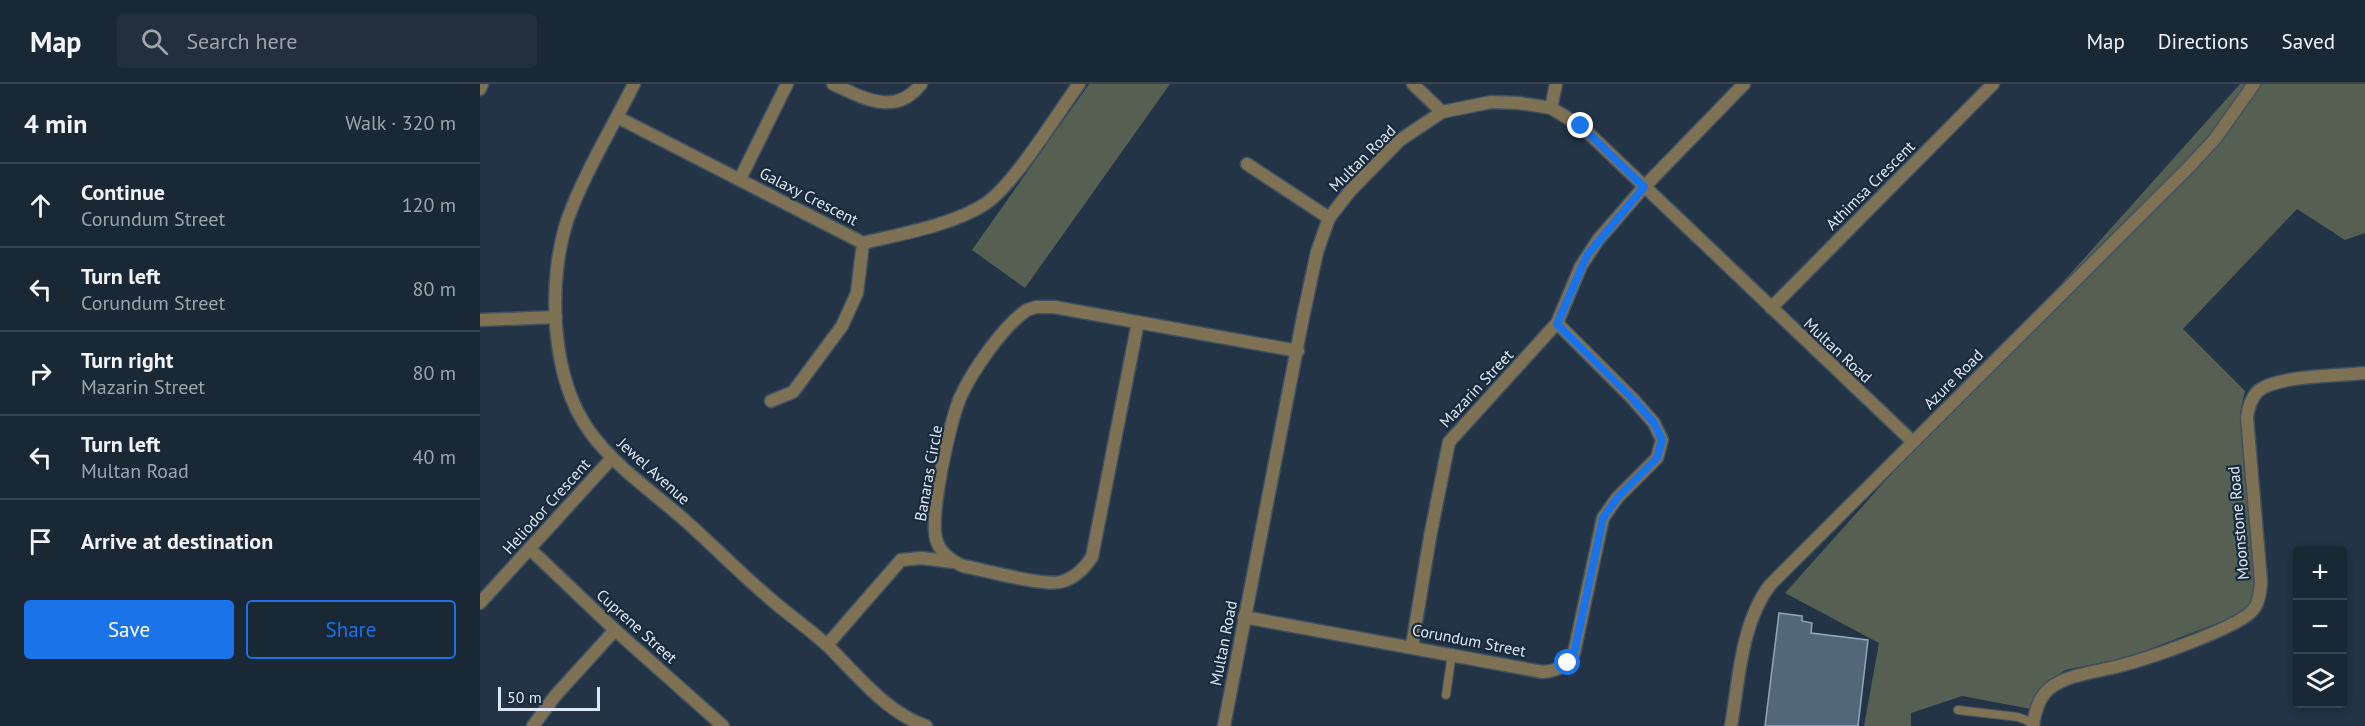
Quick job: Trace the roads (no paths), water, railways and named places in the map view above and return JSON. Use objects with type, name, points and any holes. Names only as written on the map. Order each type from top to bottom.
[{"type":"street","points":[[480,88],[482,84]]},
{"type":"street","name":"Jewel Avenue","points":[[634,84],[568,219],[557,267],[556,317],[563,368],[571,397],[589,431],[612,458],[689,524],[766,596],[827,645],[886,702],[922,725]]},
{"type":"street","points":[[740,179],[787,84]]},
{"type":"street","points":[[833,84],[882,104],[903,100],[921,84]]},
{"type":"street","name":"Galaxy Crescent","points":[[617,117],[863,243],[928,226],[985,204],[1004,186],[1079,84]]},
{"type":"street","points":[[1413,84],[1442,112]]},
{"type":"street","points":[[1551,108],[1556,84]]},
{"type":"street","name":"Mazarin Street","points":[[1412,646],[1449,442],[1557,324],[1587,255],[1644,187],[1744,84]]},
{"type":"street","name":"Athimsa Crescent","points":[[1771,308],[1994,84]]},
{"type":"street","name":"Azure Road","points":[[1731,726],[1750,626],[1764,593],[2216,139],[2254,84]]},
{"type":"street","name":"Multan Road","points":[[1224,726],[1317,252],[1329,218],[1350,191],[1400,140],[1442,112],[1505,102],[1551,108],[1581,126],[1913,442]]},
{"type":"street","points":[[1247,164],[1329,218]]},
{"type":"street","points":[[771,401],[793,392],[842,326],[857,293],[863,243]]},
{"type":"street","name":"Banaras Circle","points":[[953,562],[937,542],[934,523],[951,429],[966,386],[998,341],[1022,314],[1036,307],[1054,307],[1298,351]]},
{"type":"street","points":[[480,320],[556,317]]},
{"type":"street","points":[[827,645],[901,560],[922,558],[953,562],[963,566],[1049,582],[1068,579],[1085,568],[1092,557],[1138,322]]},
{"type":"street","name":"Corundum Street","points":[[1245,617],[1543,672],[1560,669],[1568,663],[1574,653],[1603,518],[1617,498],[1650,466],[1660,452],[1662,440],[1654,423],[1557,324]]},
{"type":"street","name":"Moonstone Road","points":[[2033,724],[2041,698],[2049,688],[2064,680],[2122,665],[2177,647],[2252,612],[2257,604],[2261,582],[2247,427],[2251,401],[2258,391],[2277,383],[2365,373]]},
{"type":"street","name":"Heliodor Crescent","points":[[480,603],[612,458]]},
{"type":"street","name":"Cuprene Street","points":[[530,549],[615,630],[723,726]]},
{"type":"street","points":[[533,726],[555,696],[615,630]]},
{"type":"lane","points":[[1446,694],[1452,654]]},
{"type":"lane","points":[[1958,710],[2018,717],[2033,724]]}]
